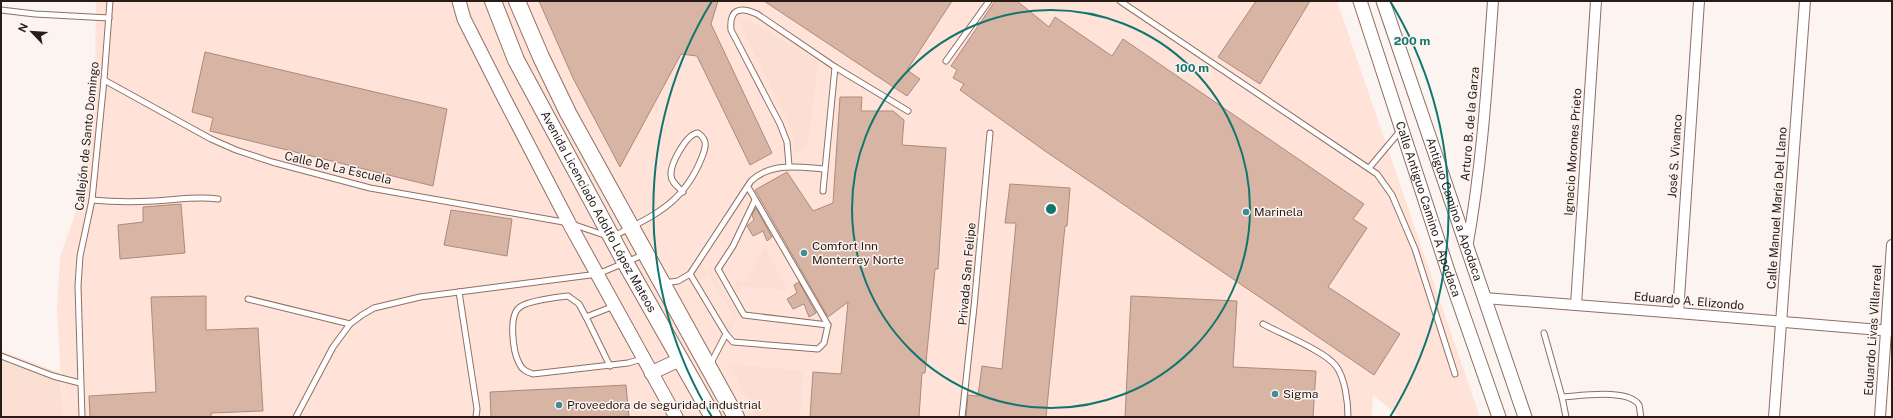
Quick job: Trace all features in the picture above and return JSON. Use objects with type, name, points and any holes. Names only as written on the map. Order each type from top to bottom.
[{"type":"main road","name":"Avenida Licenciado Adolfo López Mateos","points":[[494,1],[516,60],[625,262],[713,417]]},
{"type":"main road","name":"Avenida Licenciado Adolfo López Mateos","points":[[517,1],[540,57],[568,113],[736,417]]},
{"type":"street","points":[[459,1],[464,19],[569,223],[676,417]]},
{"type":"street","name":"Calle Antiguo Camino A Apodaca","points":[[1360,1],[1448,271],[1499,417]]},
{"type":"street","name":"Antiguo Camino a Apodaca","points":[[1383,1],[1525,417]]},
{"type":"street","name":"Arturo B. de la Garza","points":[[1467,248],[1475,207],[1481,152],[1493,1]]},
{"type":"street","name":"Ignacio Morones Prieto","points":[[1576,305],[1596,1]]},
{"type":"street","name":"José S. Vivanco","points":[[1678,312],[1699,1]]},
{"type":"street","name":"Calle Manuel María Del Llano","points":[[1774,417],[1806,1]]},
{"type":"street","name":"Eduardo Livas Villarreal","points":[[1880,417],[1889,331],[1892,245]]},
{"type":"street","name":"Eduardo A. Elizondo","points":[[1484,298],[1678,312],[1781,323],[1889,331]]},
{"type":"street","points":[[651,373],[680,359]]},
{"type":"lane","name":"Callejón de Santo Domingo","points":[[82,417],[78,286],[80,256],[92,200],[110,1]]},
{"type":"lane","points":[[946,61],[989,1]]},
{"type":"lane","points":[[1120,1],[1369,168],[1386,185],[1400,211],[1415,249],[1455,374]]},
{"type":"lane","points":[[789,166],[787,142],[780,124],[731,30],[732,18],[734,13],[739,9],[747,9],[757,14],[835,67],[908,111]]},
{"type":"lane","points":[[1,10],[35,14],[109,18]]},
{"type":"lane","points":[[823,191],[835,67]]},
{"type":"lane","name":"Calle De La Escuela","points":[[104,80],[211,139],[236,150],[272,162],[370,188],[569,223],[612,237]]},
{"type":"lane","points":[[1369,168],[1402,129]]},
{"type":"lane","points":[[612,237],[667,207],[683,192],[701,160],[706,144],[705,140],[698,133],[693,134],[683,145],[670,172],[672,180],[683,192]]},
{"type":"lane","name":"Privada San Felipe","points":[[962,417],[990,133]]},
{"type":"lane","points":[[663,283],[678,281],[690,274],[751,181],[774,169],[789,166],[824,169]]},
{"type":"lane","points":[[690,274],[726,334],[736,343],[818,349],[824,342],[828,325],[748,187]]},
{"type":"lane","points":[[92,200],[112,202],[154,201],[199,197],[218,199]]},
{"type":"lane","points":[[755,200],[733,246],[718,269],[744,315],[828,325]]},
{"type":"lane","points":[[296,417],[333,347],[350,324],[374,308],[420,297],[598,274],[646,254]]},
{"type":"lane","points":[[459,292],[477,409],[476,417]]},
{"type":"lane","points":[[610,366],[579,304],[568,296],[520,306],[513,315],[512,328],[518,363],[524,371],[533,374],[610,366],[643,359]]},
{"type":"lane","points":[[248,299],[350,324]]},
{"type":"lane","points":[[586,317],[615,306]]},
{"type":"lane","points":[[1263,324],[1328,358],[1337,367],[1342,380],[1348,408],[1348,417]]},
{"type":"lane","points":[[708,367],[726,334]]},
{"type":"lane","points":[[1544,334],[1562,397],[1566,417]]},
{"type":"lane","points":[[1,356],[53,376],[80,383]]},
{"type":"lane","points":[[1562,397],[1618,394],[1632,399],[1638,404],[1641,417]]},
{"type":"shaded area","points":[[96,1],[1337,1],[1480,417],[1400,417],[1373,395],[1372,417],[63,417],[57,309],[60,257],[80,200],[95,72]]},
{"type":"shaded area","points":[[746,18],[818,61],[808,144],[794,155],[794,135],[739,22]]},
{"type":"shaded area","points":[[765,245],[787,290],[741,286],[740,295],[734,289],[736,280],[745,283]]},
{"type":"shaded area","points":[[702,264],[706,271],[709,269],[737,313],[730,335],[724,322],[730,322],[733,316],[709,274],[699,281],[695,273]]},
{"type":"shaded area","points":[[1,351],[60,373],[63,417],[1,417]]},
{"type":"shaded area","points":[[729,364],[803,371],[800,417],[756,417]]},
{"type":"building","points":[[539,1],[718,1],[711,24],[772,153],[750,165],[697,56],[681,54],[620,167],[573,78]]},
{"type":"building","points":[[764,1],[952,1],[907,70],[920,79],[907,96]]},
{"type":"building","name":"Marinela","points":[[995,1],[1017,1],[1049,27],[1055,17],[1112,56],[1123,39],[1364,204],[1353,219],[1367,228],[1328,287],[1400,334],[1374,375],[1045,151],[960,90],[964,84],[953,78],[957,70],[951,66]]},
{"type":"building","points":[[1256,1],[1310,1],[1260,84],[1218,57]]},
{"type":"building","points":[[205,52],[447,109],[433,186],[210,131],[213,118],[192,112]]},
{"type":"building","points":[[840,97],[862,97],[861,111],[893,111],[904,120],[902,145],[946,148],[938,269],[935,269],[925,373],[922,373],[919,417],[810,417],[813,372],[841,374],[848,302],[828,317],[755,190],[787,172],[813,211],[833,203]]},
{"type":"building","points":[[1010,184],[1070,188],[1046,417],[966,417],[968,395],[978,396],[982,366],[1002,369],[1016,223],[1005,223]]},
{"type":"building","points":[[181,204],[185,253],[120,259],[118,225],[143,222],[143,207]]},
{"type":"building","points":[[756,208],[772,237],[767,241],[763,231],[753,236],[747,226],[754,220],[752,215]]},
{"type":"building","points":[[451,210],[512,219],[507,256],[444,245]]},
{"type":"building","points":[[799,282],[816,313],[809,317],[804,304],[793,309],[787,299],[797,293],[794,285]]},
{"type":"building","points":[[206,296],[206,330],[258,328],[263,411],[211,413],[211,417],[90,417],[89,396],[156,392],[151,297]]},
{"type":"building","points":[[1131,296],[1237,301],[1233,367],[1316,371],[1313,417],[1125,417]]},
{"type":"building","name":"Proveedora de seguridad industrial","points":[[626,385],[629,417],[491,417],[490,392]]},
{"type":"place","name":"Marinela","points":[[1246,212]]},
{"type":"place","name":"Comfort Inn Monterrey Norte","points":[[804,253]]},
{"type":"place","name":"Sigma","points":[[1275,394]]},
{"type":"place","name":"Proveedora de seguridad industrial","points":[[559,405]]}]
